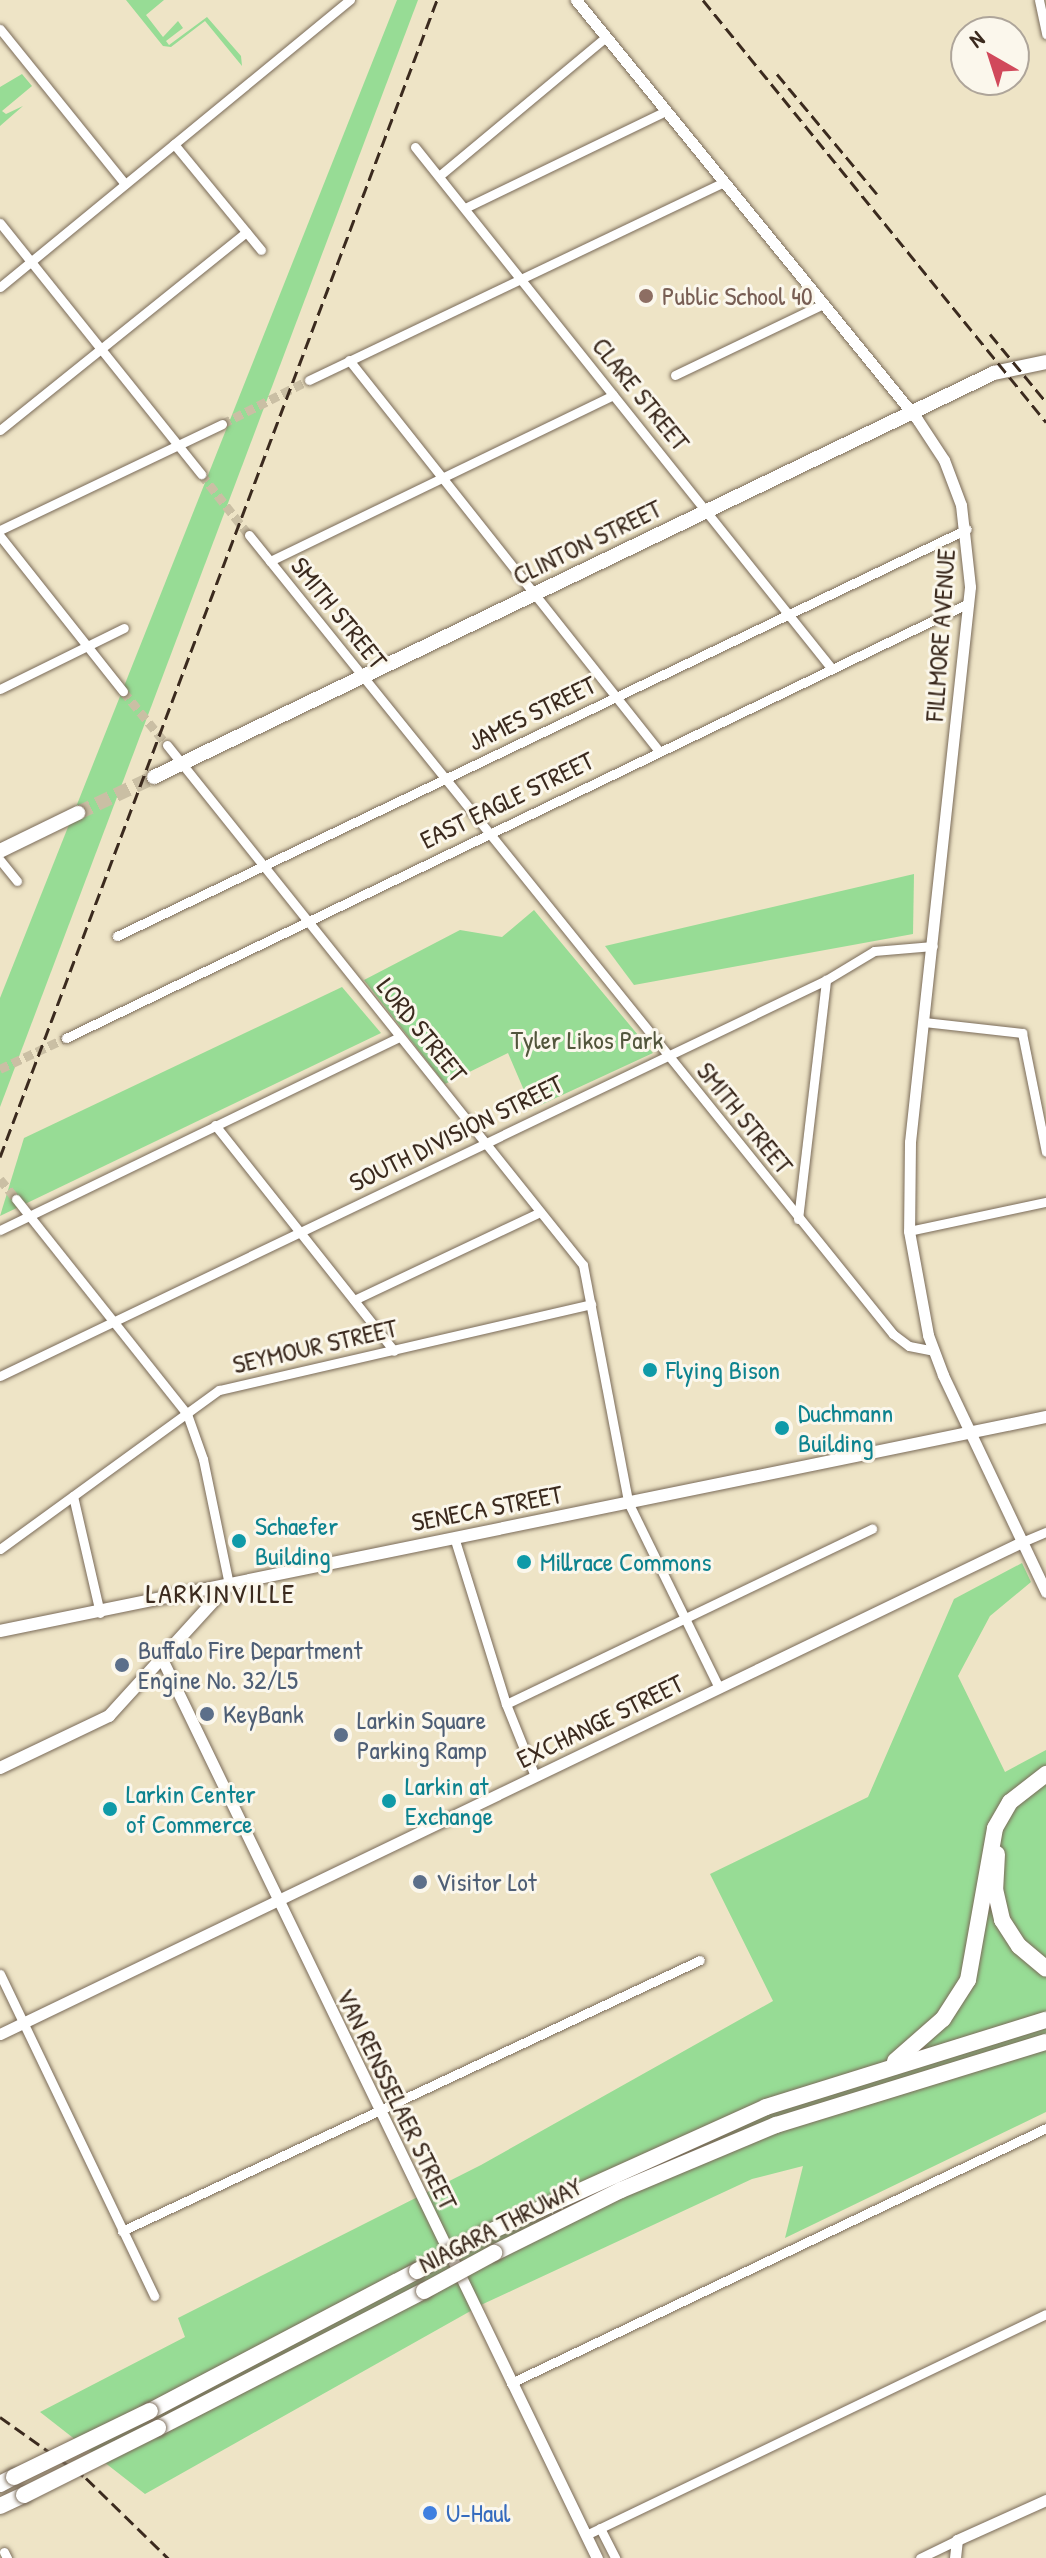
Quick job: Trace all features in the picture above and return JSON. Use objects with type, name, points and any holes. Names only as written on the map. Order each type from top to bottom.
[{"type":"highway","points":[[887,2067],[943,2019],[968,1980],[995,1828],[1010,1802],[1046,1774]]},
{"type":"highway","points":[[1046,1785],[1024,1802],[1004,1831],[995,1889],[1010,1934],[1046,1969]]},
{"type":"highway","name":"NIAGARA THRUWAY","points":[[7,2480],[150,2411],[485,2234],[766,2107],[1046,2020]]},
{"type":"highway","name":"NIAGARA THRUWAY","points":[[0,2506],[621,2190],[776,2125],[883,2089],[1046,2042]]},
{"type":"main road","name":"CLINTON STREET","points":[[154,777],[994,373],[1046,362]]},
{"type":"main road","points":[[0,851],[78,813]]},
{"type":"main road","name":"SENECA STREET","points":[[0,1631],[100,1613],[454,1537],[1046,1417]]},
{"type":"main road","points":[[0,1768],[109,1716],[229,1584]]},
{"type":"street","points":[[0,287],[350,0]]},
{"type":"street","name":"FILLMORE AVENUE","points":[[576,0],[912,413],[944,460],[967,529],[969,603],[906,1187],[909,1231],[935,1351]]},
{"type":"street","points":[[1039,0],[1046,34]]},
{"type":"street","points":[[0,29],[125,184]]},
{"type":"street","points":[[439,176],[606,37]]},
{"type":"street","points":[[465,208],[666,111]]},
{"type":"street","points":[[174,144],[261,250]]},
{"type":"street","name":"CLARE STREET","points":[[415,147],[832,669]]},
{"type":"street","points":[[309,380],[724,182]]},
{"type":"street","points":[[0,223],[201,474]]},
{"type":"street","points":[[0,430],[246,232]]},
{"type":"street","points":[[675,375],[823,304]]},
{"type":"street","points":[[349,360],[659,751]]},
{"type":"street","points":[[270,561],[613,395]]},
{"type":"street","points":[[0,530],[222,424]]},
{"type":"street","name":"JAMES STREET","points":[[117,936],[967,529]]},
{"type":"street","name":"SMITH STREET","points":[[249,535],[667,1057],[902,1343],[935,1351]]},
{"type":"street","points":[[0,536],[123,691]]},
{"type":"street","name":"EAST EAGLE STREET","points":[[66,1038],[969,603]]},
{"type":"street","points":[[0,689],[124,628]]},
{"type":"street","name":"LORD STREET","points":[[167,745],[583,1265],[628,1502],[719,1688]]},
{"type":"street","points":[[0,860],[17,881]]},
{"type":"street","name":"SOUTH DIVISION STREET","points":[[0,1376],[667,1057],[886,948],[933,946]]},
{"type":"street","points":[[798,1219],[826,980]]},
{"type":"street","points":[[924,1022],[1022,1033],[1046,1152]]},
{"type":"street","points":[[0,1230],[399,1037]]},
{"type":"street","points":[[215,1125],[394,1351]]},
{"type":"street","points":[[16,1199],[187,1414],[203,1459],[229,1584]]},
{"type":"street","points":[[909,1231],[1046,1202]]},
{"type":"street","points":[[354,1300],[540,1212]]},
{"type":"street","name":"SEYMOUR STREET","points":[[0,1549],[219,1390],[591,1304]]},
{"type":"street","points":[[935,1351],[1046,1592]]},
{"type":"street","points":[[73,1496],[100,1613]]},
{"type":"street","points":[[506,1704],[686,1621],[872,1529]]},
{"type":"street","name":"EXCHANGE STREET","points":[[0,2034],[1046,1532]]},
{"type":"street","points":[[454,1537],[506,1704],[535,1776]]},
{"type":"street","name":"VAN RENSSELAER STREET","points":[[161,1657],[597,2558]]},
{"type":"street","points":[[122,2231],[700,1960]]},
{"type":"street","points":[[0,1974],[154,2296]]},
{"type":"street","points":[[511,2383],[1046,2128]]},
{"type":"street","points":[[586,2535],[1046,2314]]},
{"type":"street","points":[[920,2558],[1046,2500]]},
{"type":"street","points":[[600,2528],[615,2558]]},
{"type":"street","points":[[955,2558],[957,2540]]},
{"type":"green space","points":[[126,0],[164,0],[146,15],[163,37],[178,21],[183,28],[166,41],[169,45],[207,17],[241,56],[242,66],[205,21],[171,47],[163,46]]},
{"type":"green space","points":[[397,0],[418,0],[0,1107],[0,998]]},
{"type":"green space","points":[[22,74],[32,86],[2,111],[6,114],[23,106],[0,126],[0,87]]},
{"type":"green space","points":[[914,874],[913,934],[634,985],[605,946]]},
{"type":"green space","name":"Tyler Likos Park","points":[[534,910],[653,1053],[532,1109],[508,1053],[445,1084],[364,980],[460,930],[502,937]]},
{"type":"green space","points":[[342,987],[381,1033],[0,1216],[24,1138]]},
{"type":"green space","points":[[1022,1563],[1031,1582],[990,1616],[958,1676],[1005,1772],[1046,1750],[1046,2112],[785,2238],[803,2166],[752,2179],[483,2304],[145,2494],[40,2412],[185,2337],[178,2318],[481,2165],[773,2001],[710,1874],[868,1797],[954,1599]]},
{"type":"tunnel","points":[[222,424],[309,380]]},
{"type":"tunnel","points":[[201,474],[249,535]]},
{"type":"tunnel","points":[[123,691],[167,745]]},
{"type":"tunnel","points":[[78,813],[154,777]]},
{"type":"tunnel","points":[[0,1069],[66,1038]]},
{"type":"tunnel","points":[[0,1179],[16,1199]]},
{"type":"railway","points":[[0,1157],[437,0]]},
{"type":"railway","points":[[703,0],[1046,422]]},
{"type":"railway","points":[[777,74],[877,194]]},
{"type":"railway","points":[[990,334],[1046,402]]},
{"type":"railway","points":[[0,2417],[86,2478],[168,2558]]},
{"type":"place","name":"Public School 40","points":[[646,296]]},
{"type":"place","name":"Flying Bison","points":[[650,1370]]},
{"type":"place","name":"Duchmann Building","points":[[782,1428]]},
{"type":"place","name":"Schaefer Building","points":[[239,1541]]},
{"type":"place","name":"Millrace Commons","points":[[524,1562]]},
{"type":"place","name":"Buffalo Fire Department Engine No. 32/L5","points":[[122,1665]]},
{"type":"place","name":"KeyBank","points":[[207,1714]]},
{"type":"place","name":"Larkin Square Parking Ramp","points":[[341,1735]]},
{"type":"place","name":"Larkin at Exchange","points":[[389,1801]]},
{"type":"place","name":"Larkin Center of Commerce","points":[[110,1809]]},
{"type":"place","name":"Visitor Lot","points":[[420,1882]]},
{"type":"place","name":"U-Haul","points":[[430,2513]]},
{"type":"district","name":"LARKINVILLE","points":[[221,1593]]}]
